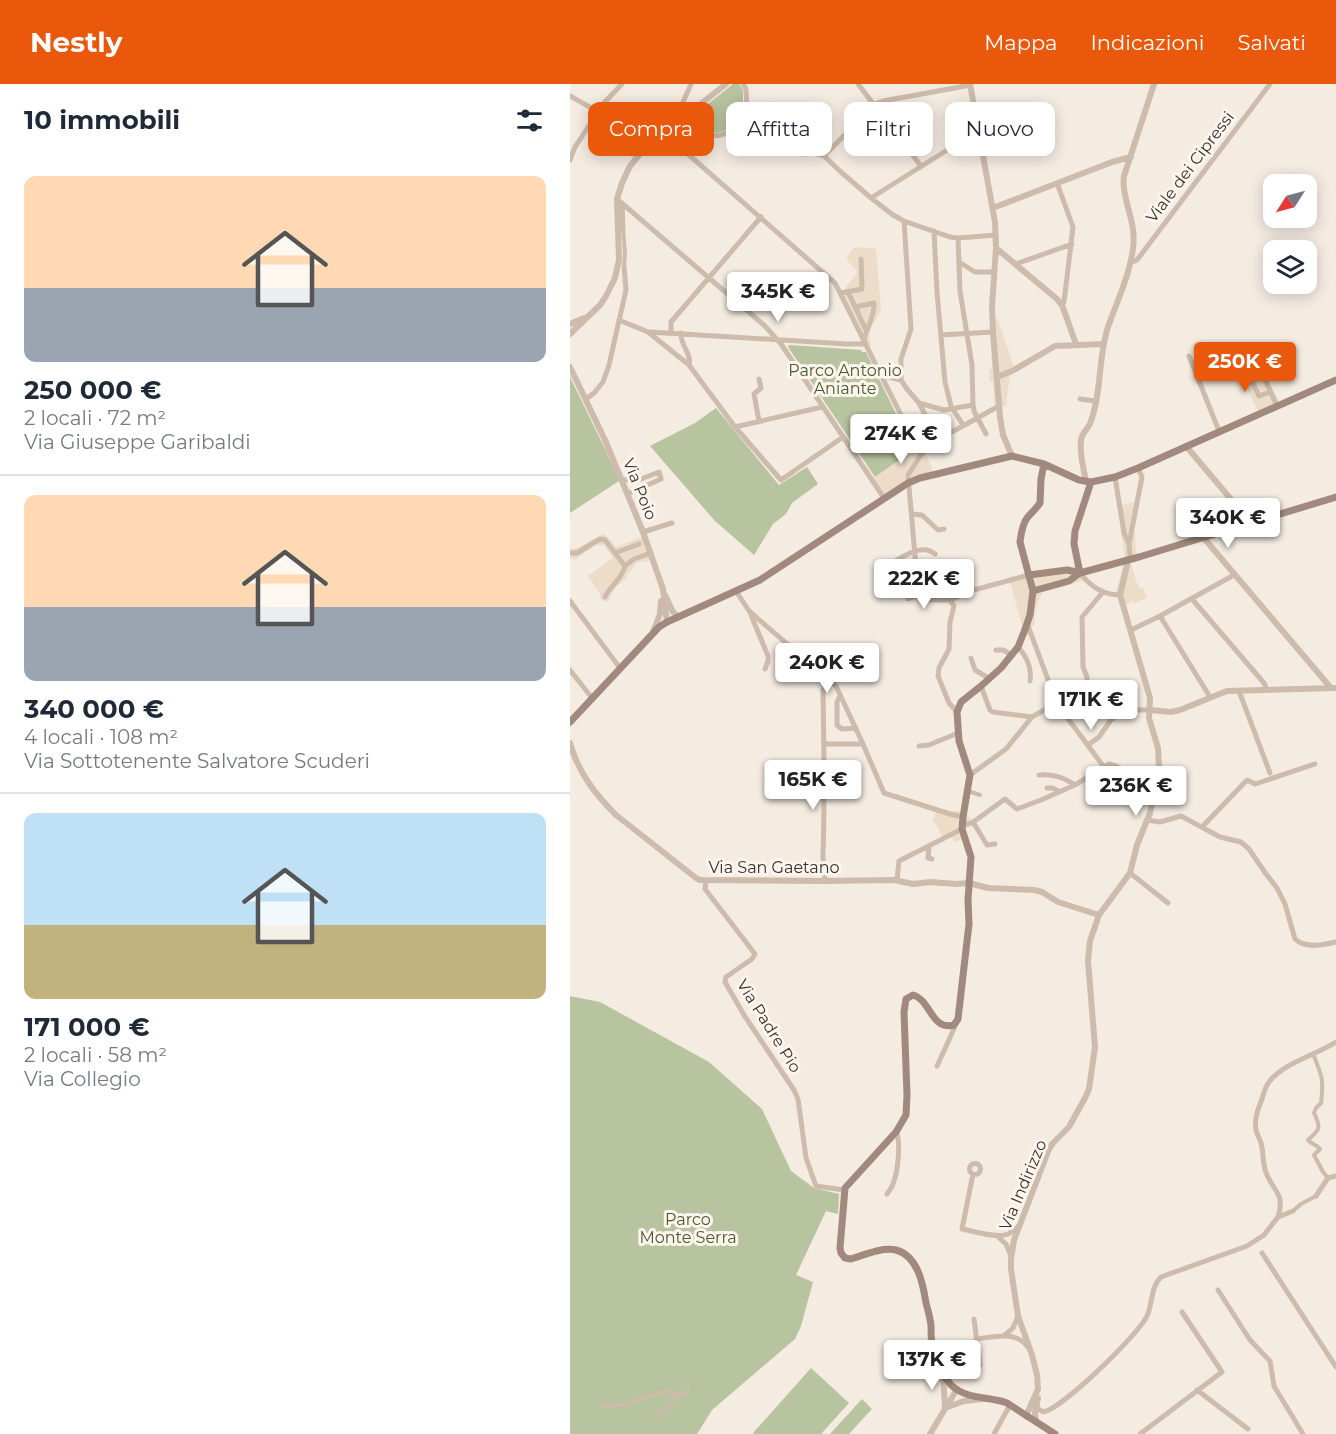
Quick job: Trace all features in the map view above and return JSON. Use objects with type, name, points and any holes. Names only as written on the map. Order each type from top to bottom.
[{"type":"main road","points":[[570,723],[651,635],[667,622],[760,580],[908,483],[927,476],[1012,456],[1044,464],[1079,480],[1089,482],[1115,477],[1336,380]]},
{"type":"main road","points":[[1044,464],[1040,503],[1026,520],[1020,538],[1033,591],[1024,632],[1012,655],[990,679],[961,702],[957,712],[959,746],[970,770],[963,823],[971,857],[969,924],[958,1019],[954,1025],[947,1026],[936,1021],[920,998],[913,995],[906,999],[904,1012],[906,1115],[896,1132],[844,1190],[841,1253],[845,1258],[851,1259],[887,1249],[904,1254],[912,1261],[922,1280],[931,1324],[934,1355],[950,1384],[966,1394],[1010,1405],[1055,1434]]},
{"type":"main road","points":[[1080,573],[1074,544],[1075,531],[1089,482]]},
{"type":"main road","points":[[1033,591],[1069,581],[1080,573],[1128,561],[1336,497]]},
{"type":"main road","points":[[1028,574],[1067,570],[1080,573]]},
{"type":"street","points":[[605,102],[622,84]]},
{"type":"street","points":[[683,102],[691,84]]},
{"type":"street","points":[[703,102],[726,84]]},
{"type":"street","points":[[743,84],[746,89],[747,102]]},
{"type":"street","points":[[858,84],[873,102]]},
{"type":"street","points":[[1089,482],[1081,452],[1081,438],[1091,423],[1104,344],[1134,246],[1133,229],[1123,183],[1154,84]]},
{"type":"street","name":"Viale dei Cipressi","points":[[1130,263],[1137,260],[1270,84]]},
{"type":"street","points":[[880,102],[970,85],[973,102]]},
{"type":"street","points":[[570,96],[588,106]]},
{"type":"street","points":[[570,160],[575,147],[588,127]]},
{"type":"street","points":[[832,148],[844,136]]},
{"type":"street","points":[[871,198],[945,151]]},
{"type":"street","points":[[570,334],[606,296],[612,286],[619,260],[619,201],[622,183],[638,156]]},
{"type":"street","points":[[690,156],[835,283],[921,455]]},
{"type":"street","points":[[824,156],[871,198],[892,215],[904,221],[958,238],[996,235]]},
{"type":"street","points":[[914,156],[921,166]]},
{"type":"street","points":[[984,156],[996,235],[992,306],[999,406],[1003,435],[1012,456]]},
{"type":"street","points":[[993,208],[1112,162],[1131,157]]},
{"type":"street","points":[[1057,183],[1073,227],[1062,305]]},
{"type":"street","points":[[586,399],[603,382],[626,290],[625,253],[619,201]]},
{"type":"street","points":[[619,201],[765,326],[781,344],[884,498]]},
{"type":"street","points":[[660,332],[710,278],[761,217]]},
{"type":"street","points":[[904,221],[911,329],[901,359],[901,380],[919,403],[938,439]]},
{"type":"street","points":[[934,231],[945,382],[951,406],[963,425]]},
{"type":"street","points":[[958,238],[960,291],[972,365],[973,405],[986,434]]},
{"type":"street","points":[[1016,264],[1072,244]]},
{"type":"street","points":[[996,248],[1057,299],[1062,305],[1076,344]]},
{"type":"street","points":[[841,293],[862,289],[861,260]]},
{"type":"street","points":[[959,262],[975,272],[994,272]]},
{"type":"street","points":[[848,292],[866,330]]},
{"type":"street","points":[[855,307],[874,303],[875,312],[866,330],[865,342]]},
{"type":"street","points":[[570,324],[592,312]]},
{"type":"street","points":[[619,320],[648,332],[689,365],[735,427],[781,480],[843,437]]},
{"type":"street","points":[[671,322],[671,332]]},
{"type":"street","points":[[759,338],[765,326]]},
{"type":"street","points":[[648,332],[777,340],[865,342]]},
{"type":"street","points":[[941,335],[993,332]]},
{"type":"street","points":[[681,333],[682,342],[690,357],[689,365]]},
{"type":"street","points":[[998,377],[1055,346],[1104,344]]},
{"type":"street","points":[[1189,356],[1219,431]]},
{"type":"street","name":"Via Poio","points":[[571,369],[605,440],[643,532],[663,589],[667,622]]},
{"type":"street","points":[[1260,369],[1276,406]]},
{"type":"street","points":[[1263,376],[1252,381],[1259,396],[1270,392]]},
{"type":"street","points":[[882,377],[901,380]]},
{"type":"street","points":[[759,379],[761,388],[754,394],[759,421]]},
{"type":"street","points":[[1080,399],[1095,401]]},
{"type":"street","points":[[919,403],[944,410],[973,405]]},
{"type":"street","points":[[735,427],[822,406]]},
{"type":"street","points":[[920,596],[908,475],[926,449],[938,439],[999,406]]},
{"type":"street","points":[[1186,446],[1251,523]]},
{"type":"street","points":[[1080,573],[1103,592],[1120,595],[1130,555],[1129,544],[1142,477],[1138,468]]},
{"type":"street","points":[[622,480],[641,479],[659,472],[662,479],[627,494]]},
{"type":"street","points":[[1115,477],[1124,533],[1129,544]]},
{"type":"street","points":[[641,479],[644,487]]},
{"type":"street","points":[[912,514],[925,516],[938,530],[944,529]]},
{"type":"street","points":[[643,532],[672,523]]},
{"type":"street","points":[[1203,537],[1333,688]]},
{"type":"street","points":[[571,553],[578,553],[600,538],[605,540],[625,566]]},
{"type":"street","points":[[615,554],[639,544]]},
{"type":"street","points":[[889,565],[915,551],[929,550],[935,554]]},
{"type":"street","points":[[605,597],[621,576],[625,566],[633,559],[651,554]]},
{"type":"street","points":[[908,599],[920,596],[930,600],[950,600],[974,590],[1028,574]]},
{"type":"street","points":[[1131,630],[1234,575]]},
{"type":"street","points":[[663,589],[673,612],[679,617]]},
{"type":"street","points":[[651,635],[660,614],[663,589]]},
{"type":"street","points":[[736,591],[756,625],[768,656],[765,669]]},
{"type":"street","points":[[970,775],[1006,749],[1032,717],[1046,709],[1058,708],[1079,695],[1086,686],[1087,677],[1083,667],[1082,617],[1103,592]]},
{"type":"street","name":"Via Indirizzo","points":[[1035,1406],[1038,1389],[1035,1366],[1018,1316],[1011,1269],[1014,1240],[1049,1149],[1069,1127],[1089,1089],[1095,1047],[1088,954],[1092,935],[1099,915],[1130,873],[1137,845],[1147,820],[1160,767],[1150,711],[1150,698],[1120,595]]},
{"type":"street","points":[[1192,599],[1264,683],[1267,690]]},
{"type":"street","points":[[950,600],[954,606],[950,622],[949,649],[939,668],[938,676],[950,703],[957,712]]},
{"type":"street","points":[[570,601],[620,668]]},
{"type":"street","points":[[749,611],[836,686],[884,793],[942,812],[963,823]]},
{"type":"street","points":[[1160,616],[1210,697]]},
{"type":"street","points":[[1027,623],[1058,708],[1104,767]]},
{"type":"street","points":[[1018,647],[1028,660],[1030,681]]},
{"type":"street","points":[[996,650],[1012,655]]},
{"type":"street","points":[[971,658],[975,670],[990,679]]},
{"type":"street","points":[[570,670],[592,698]]},
{"type":"street","points":[[824,882],[826,878],[822,862],[824,691],[827,678]]},
{"type":"street","points":[[981,686],[990,710],[993,712],[1032,717]]},
{"type":"street","points":[[1088,746],[1099,737],[1111,720],[1127,709],[1171,712],[1227,691],[1333,688]]},
{"type":"street","points":[[1239,691],[1270,772]]},
{"type":"street","points":[[840,696],[837,702],[837,724],[842,729],[856,729]]},
{"type":"street","points":[[1105,711],[1111,720]]},
{"type":"street","points":[[919,746],[929,745],[958,733]]},
{"type":"street","name":"Via San Gaetano","points":[[570,743],[580,771],[610,809],[696,878],[706,881],[897,880],[913,884],[969,883],[988,888],[1034,890],[1058,902],[1099,915]]},
{"type":"street","points":[[824,744],[863,744]]},
{"type":"street","points":[[897,880],[901,860],[945,837],[963,823],[973,822],[1005,799],[1017,809],[1075,785],[1112,764],[1140,780],[1155,784]]},
{"type":"street","points":[[1202,827],[1247,780],[1255,784],[1315,764]]},
{"type":"street","points":[[1039,775],[1054,775],[1075,785]]},
{"type":"street","points":[[1047,788],[1059,791]]},
{"type":"street","points":[[968,791],[980,795]]},
{"type":"street","points":[[1147,820],[1160,822],[1181,816],[1220,837],[1241,842],[1249,849],[1277,888],[1285,904],[1295,939],[1303,944],[1319,945],[1336,942]]},
{"type":"street","points":[[973,822],[987,845],[995,844]]},
{"type":"street","points":[[929,846],[928,858],[932,859]]},
{"type":"street","points":[[1130,873],[1168,903]]},
{"type":"street","name":"Via Padre Pio","points":[[706,881],[705,889],[755,954],[753,958],[728,974],[725,982],[794,1090],[798,1099],[806,1158],[816,1186],[844,1190]]},
{"type":"street","points":[[937,1066],[954,1025]]},
{"type":"street","points":[[1035,1406],[1043,1412],[1054,1408],[1101,1369],[1147,1316],[1155,1286],[1161,1278],[1247,1246],[1264,1235],[1278,1217],[1281,1208],[1279,1193],[1266,1173],[1262,1144],[1257,1133],[1256,1116],[1266,1086],[1290,1065],[1336,1042]]},
{"type":"street","points":[[1313,1054],[1322,1074],[1323,1086],[1321,1103],[1314,1110],[1319,1128],[1308,1140],[1320,1149],[1314,1155],[1329,1178]]},
{"type":"street","points":[[886,1194],[894,1183],[896,1173],[899,1140],[896,1132]]},
{"type":"street","points":[[973,1174],[962,1229],[997,1236],[1008,1234],[1020,1224]]},
{"type":"street","points":[[1278,1217],[1293,1211],[1316,1196],[1329,1178],[1336,1176]]},
{"type":"street","points":[[997,1236],[1006,1244],[1011,1259]]},
{"type":"street","points":[[1262,1253],[1336,1367]]},
{"type":"street","points":[[1218,1290],[1250,1340],[1269,1361],[1274,1386],[1303,1434]]},
{"type":"street","points":[[1140,1434],[1222,1372],[1182,1312]]},
{"type":"street","points":[[1005,1335],[1013,1328],[1018,1316]]},
{"type":"street","points":[[974,1319],[980,1365]]},
{"type":"street","points":[[976,1339],[1005,1335],[1016,1337],[1030,1348]]},
{"type":"street","points":[[942,1373],[945,1408]]},
{"type":"street","points":[[602,1407],[620,1405],[669,1391],[674,1394],[684,1394],[688,1389]]},
{"type":"street","points":[[930,1434],[957,1389]]},
{"type":"street","points":[[1197,1390],[1248,1429]]},
{"type":"street","points":[[658,1413],[667,1408],[679,1394]]},
{"type":"street","points":[[945,1408],[964,1401],[983,1399]]},
{"type":"street","points":[[994,1434],[1010,1405]]},
{"type":"street","points":[[1018,1411],[1035,1406]]},
{"type":"street","points":[[1033,1420],[1027,1413],[1035,1406]]},
{"type":"street","points":[[1033,1420],[1035,1406]]},
{"type":"green space","points":[[733,84],[739,84],[743,90],[743,102],[726,102],[726,130],[717,133],[714,132],[714,102],[710,102]]},
{"type":"green space","name":"Parco Antonio Aniante","points":[[789,345],[866,352],[913,449],[911,452],[875,477],[788,347]]},
{"type":"green space","points":[[570,377],[619,481],[570,513]]},
{"type":"green space","points":[[716,408],[779,485],[807,467],[818,484],[792,503],[786,514],[773,524],[754,555],[715,521],[650,446],[695,423]]},
{"type":"green space","name":"Parco Monte Serra","points":[[570,996],[600,1002],[709,1062],[762,1109],[791,1171],[814,1188],[839,1194],[838,1214],[826,1211],[796,1275],[813,1282],[801,1326],[795,1339],[712,1410],[697,1434],[570,1434]]},
{"type":"green space","points":[[811,1368],[849,1403],[821,1434],[754,1434],[753,1433]]},
{"type":"green space","points":[[862,1399],[872,1409],[849,1434],[830,1434]]},
{"type":"shaded area","points":[[854,247],[876,249],[881,310],[870,330],[871,347],[868,348],[841,293],[858,272],[846,259]]},
{"type":"shaded area","points":[[998,319],[1014,368],[1010,374],[1006,406],[995,408],[993,382],[990,382],[989,369],[992,369],[990,332],[993,320]]},
{"type":"shaded area","points":[[1261,364],[1280,404],[1259,414],[1245,383],[1258,376],[1254,367]]},
{"type":"shaded area","points":[[917,448],[921,455],[927,456],[934,474],[884,498],[871,480]]},
{"type":"shaded area","points":[[1138,502],[1132,532],[1135,533],[1136,558],[1130,560],[1136,581],[1140,588],[1143,588],[1147,597],[1135,603],[1133,600],[1124,607],[1120,596],[1113,595],[1117,589],[1124,562],[1119,505]]},
{"type":"shaded area","points":[[603,534],[616,547],[645,536],[653,560],[636,563],[606,602],[601,600],[600,594],[588,576],[613,558],[604,545],[596,545],[575,560],[570,558],[570,549],[578,548]]},
{"type":"shaded area","points":[[1079,565],[1086,580],[1043,592],[1035,613],[1035,625],[1030,627],[1033,635],[1025,636],[1011,585],[1006,578]]},
{"type":"shaded area","points":[[961,811],[972,820],[973,825],[963,831],[966,839],[954,842],[953,838],[942,836],[933,821],[936,812]]}]
